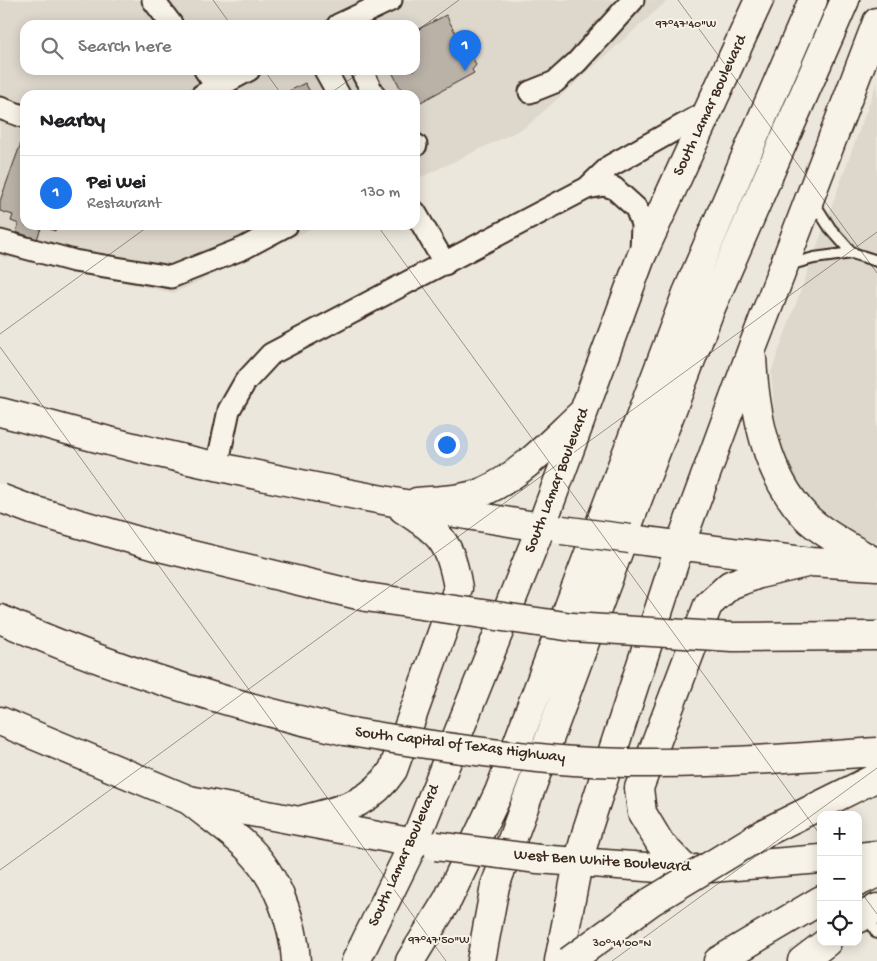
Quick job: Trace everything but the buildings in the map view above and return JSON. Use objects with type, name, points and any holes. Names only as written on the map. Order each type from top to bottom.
[{"type":"main road","name":"South Lamar Boulevard","points":[[356,961],[425,844],[551,528],[585,410],[640,256],[710,110],[759,0]]},
{"type":"main road","points":[[410,961],[448,899],[499,792],[687,292],[813,0]]},
{"type":"main road","points":[[481,961],[495,886],[634,509],[710,310],[845,0]]},
{"type":"main road","points":[[559,961],[578,863],[680,546],[752,349],[877,22]]},
{"type":"main road","points":[[752,349],[754,386],[761,430],[778,478],[807,518],[877,564]]},
{"type":"main road","points":[[396,504],[450,500],[483,492],[508,478],[534,458],[585,410]]},
{"type":"main road","points":[[0,412],[120,444],[396,504],[680,546],[811,562],[877,564]]},
{"type":"main road","points":[[0,498],[32,510],[155,546],[366,597],[572,627],[732,637],[877,636]]},
{"type":"main road","points":[[298,822],[355,804],[381,787],[392,770],[458,588],[454,567],[447,548],[434,530],[396,504]]},
{"type":"main road","points":[[686,870],[660,842],[642,813],[639,788],[708,605],[730,585],[759,574],[811,562]]},
{"type":"main road","name":"South Capital of Texas Highway","points":[[0,620],[79,652],[206,696],[345,731],[444,747],[574,761],[724,763],[877,752]]},
{"type":"main road","points":[[0,721],[188,800],[249,849],[266,871],[290,925],[296,961]]},
{"type":"main road","points":[[568,961],[652,901],[764,832],[877,777]]},
{"type":"main road","name":"West Ben White Boulevard","points":[[188,800],[298,822],[425,844],[578,863],[686,870],[817,859]]},
{"type":"main road","points":[[862,856],[877,855]]},
{"type":"main road","points":[[862,880],[877,873]]},
{"type":"main road","points":[[718,961],[819,901]]},
{"type":"main road","points":[[802,961],[822,946]]},
{"type":"street","points":[[153,0],[168,20]]},
{"type":"street","points":[[349,20],[391,0]]},
{"type":"street","points":[[530,92],[555,82],[577,62],[633,0]]},
{"type":"street","points":[[208,84],[234,75]]},
{"type":"street","points":[[328,75],[336,90]]},
{"type":"street","points":[[364,75],[371,90]]},
{"type":"street","points":[[0,108],[20,115]]},
{"type":"street","points":[[216,466],[229,410],[245,382],[271,354],[587,188],[610,166],[710,110]]},
{"type":"street","points":[[587,188],[604,185],[614,188],[636,208],[642,224],[640,256]]},
{"type":"street","points":[[420,221],[445,264]]},
{"type":"street","points":[[0,241],[74,261],[171,278],[244,248],[278,230]]},
{"type":"lane","points":[[810,196],[830,228],[852,253]]},
{"type":"lane","points":[[784,266],[814,258],[852,253],[877,261]]},
{"type":"shaded area","points":[[0,0],[668,0],[526,127],[420,178],[420,90],[20,90],[20,230],[308,230],[174,293],[0,256]]},
{"type":"shaded area","points":[[877,82],[877,541],[867,539],[824,516],[785,466],[774,409],[771,372]]},
{"type":"place","name":"Pei Wei","points":[[465,71]]}]
